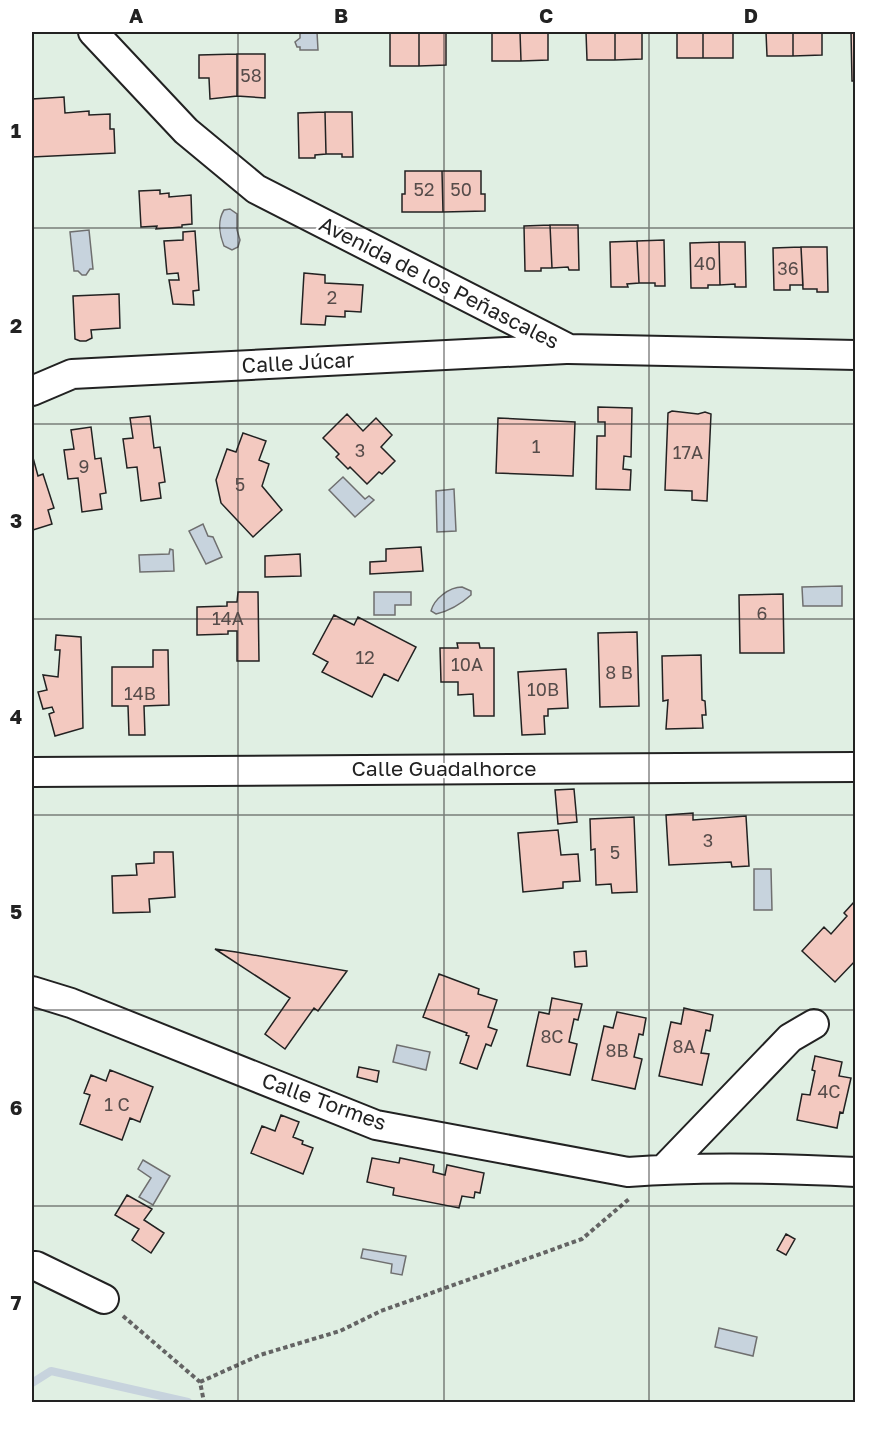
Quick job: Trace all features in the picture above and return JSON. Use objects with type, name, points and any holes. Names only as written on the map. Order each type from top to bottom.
[{"type":"street","name":"Avenida de los Peñascales","points":[[93,32],[186,131],[256,189],[568,349],[855,355]]},
{"type":"street","name":"Calle Júcar","points":[[32,391],[72,374],[568,349]]},
{"type":"street","name":"Calle Guadalhorce","points":[[32,772],[855,767]]},
{"type":"street","name":"Calle Tormes","points":[[32,991],[71,1003],[376,1125],[628,1172],[767,1167],[855,1172]]},
{"type":"street","points":[[664,1169],[790,1038],[814,1024]]},
{"type":"street","points":[[32,1266],[104,1299]]},
{"type":"path","points":[[200,1382],[260,1355],[340,1331],[381,1311],[582,1239],[631,1197]]},
{"type":"path","points":[[104,1299],[200,1382],[204,1402]]},
{"type":"green space","points":[[32,32],[855,32],[855,1402],[32,1402]]},
{"type":"shaded area","points":[[300,32],[317,32],[318,50],[300,50],[300,47],[297,47],[295,42],[300,38]]},
{"type":"shaded area","points":[[230,209],[237,214],[237,230],[240,240],[238,247],[232,250],[224,246],[220,228],[220,219],[224,210]]},
{"type":"shaded area","points":[[89,230],[93,269],[90,269],[86,275],[82,275],[74,271],[70,232]]},
{"type":"shaded area","points":[[343,477],[365,499],[369,496],[374,500],[355,517],[329,490]]},
{"type":"shaded area","points":[[454,489],[456,531],[437,532],[436,491]]},
{"type":"shaded area","points":[[203,524],[208,536],[213,537],[222,557],[206,564],[189,531]]},
{"type":"shaded area","points":[[170,549],[173,550],[174,571],[140,572],[139,555],[169,554]]},
{"type":"shaded area","points":[[842,586],[842,606],[803,606],[802,587]]},
{"type":"shaded area","points":[[462,587],[471,591],[471,595],[446,611],[436,614],[431,611],[435,602],[443,594]]},
{"type":"shaded area","points":[[374,592],[411,592],[411,605],[395,605],[395,615],[374,615]]},
{"type":"shaded area","points":[[754,869],[771,869],[772,910],[754,910]]},
{"type":"shaded area","points":[[397,1045],[430,1052],[426,1070],[393,1062]]},
{"type":"shaded area","points":[[143,1160],[170,1176],[153,1205],[139,1197],[151,1178],[138,1169]]},
{"type":"shaded area","points":[[363,1249],[406,1256],[402,1275],[391,1273],[392,1264],[361,1258]]},
{"type":"shaded area","points":[[719,1328],[757,1337],[753,1356],[715,1347]]},
{"type":"building","points":[[390,32],[419,32],[419,66],[390,66]]},
{"type":"building","points":[[419,32],[446,32],[446,65],[419,66]]},
{"type":"building","points":[[492,32],[520,32],[521,61],[492,61]]},
{"type":"building","points":[[520,32],[548,32],[548,60],[521,61]]},
{"type":"building","points":[[586,32],[615,32],[615,60],[587,60]]},
{"type":"building","points":[[615,32],[642,32],[642,59],[615,60]]},
{"type":"building","points":[[677,32],[703,32],[703,58],[677,58]]},
{"type":"building","points":[[703,32],[733,32],[733,58],[703,58]]},
{"type":"building","points":[[766,32],[793,32],[793,56],[767,56]]},
{"type":"building","points":[[793,32],[822,32],[822,55],[793,56]]},
{"type":"building","points":[[851,32],[856,32],[856,81],[852,81]]},
{"type":"building","points":[[237,54],[237,96],[210,99],[209,78],[199,78],[199,55]]},
{"type":"building","points":[[237,54],[265,54],[265,98],[237,96]]},
{"type":"building","points":[[64,97],[65,113],[89,111],[89,115],[110,114],[110,129],[114,129],[115,153],[32,157],[32,99]]},
{"type":"building","points":[[325,112],[352,112],[353,157],[326,154]]},
{"type":"building","points":[[325,112],[326,154],[315,155],[315,158],[299,158],[298,113]]},
{"type":"building","points":[[405,171],[442,171],[443,212],[402,212]]},
{"type":"building","points":[[442,171],[481,171],[481,194],[485,194],[485,211],[443,212]]},
{"type":"building","points":[[160,190],[160,194],[169,193],[169,197],[191,195],[192,224],[156,229],[157,226],[141,227],[139,191]]},
{"type":"building","points":[[550,225],[552,268],[525,271],[524,226]]},
{"type":"building","points":[[550,225],[578,225],[579,270],[569,270],[568,267],[552,268]]},
{"type":"building","points":[[195,231],[199,290],[193,291],[194,305],[173,304],[169,280],[179,280],[178,273],[167,274],[164,241],[183,240],[183,232]]},
{"type":"building","points":[[664,240],[665,286],[655,286],[655,283],[639,283],[637,241]]},
{"type":"building","points":[[637,241],[639,283],[627,284],[628,287],[611,287],[610,242]]},
{"type":"building","points":[[719,242],[745,242],[746,287],[735,287],[735,284],[720,285]]},
{"type":"building","points":[[719,242],[720,285],[691,288],[690,243]]},
{"type":"building","points":[[801,247],[803,285],[790,285],[790,290],[774,290],[773,248]]},
{"type":"building","points":[[801,247],[827,247],[828,292],[803,289]]},
{"type":"building","points":[[304,273],[325,275],[325,283],[363,285],[361,312],[345,311],[345,317],[326,316],[325,325],[301,324]]},
{"type":"building","points":[[119,294],[120,328],[91,330],[92,338],[86,341],[75,339],[73,296]]},
{"type":"building","points":[[598,407],[632,408],[631,457],[624,456],[623,469],[631,470],[630,490],[596,489],[597,436],[605,436],[605,422],[598,422]]},
{"type":"building","points":[[672,411],[711,414],[707,501],[692,500],[692,491],[665,490],[668,413]]},
{"type":"building","points":[[347,414],[363,431],[376,418],[392,435],[381,447],[395,461],[367,484],[336,457],[339,454],[323,438]]},
{"type":"building","points":[[150,416],[154,448],[160,447],[165,482],[159,483],[161,498],[141,501],[137,467],[127,468],[123,439],[133,438],[130,418]]},
{"type":"building","points":[[498,418],[575,422],[573,476],[496,473]]},
{"type":"building","points":[[91,427],[95,459],[101,458],[106,493],[100,494],[102,509],[82,512],[78,478],[68,479],[64,450],[74,449],[71,430]]},
{"type":"building","points":[[243,433],[266,441],[259,460],[269,464],[262,486],[282,510],[253,537],[221,503],[216,480],[227,449],[236,452]]},
{"type":"building","points":[[32,454],[38,476],[43,474],[54,508],[48,510],[52,524],[33,530]]},
{"type":"building","points":[[421,547],[423,571],[370,574],[370,562],[386,561],[386,549]]},
{"type":"building","points":[[300,554],[301,576],[265,577],[265,556]]},
{"type":"building","points":[[238,592],[258,592],[259,661],[237,661],[237,631],[228,631],[228,634],[197,635],[197,607],[227,606],[227,602],[237,602]]},
{"type":"building","points":[[783,594],[784,653],[740,653],[739,595]]},
{"type":"building","points":[[334,615],[354,625],[358,617],[416,647],[398,681],[384,674],[372,697],[322,672],[328,662],[313,654]]},
{"type":"building","points":[[637,632],[639,706],[600,707],[598,633]]},
{"type":"building","points":[[56,635],[81,637],[83,728],[55,736],[49,714],[54,712],[52,707],[43,709],[38,692],[47,690],[43,675],[58,677],[60,650],[55,650]]},
{"type":"building","points":[[457,643],[479,643],[480,648],[494,648],[494,716],[474,716],[473,694],[458,695],[458,682],[441,682],[440,648],[458,648]]},
{"type":"building","points":[[153,650],[168,650],[169,705],[144,706],[145,735],[129,735],[128,706],[112,706],[112,667],[153,667]]},
{"type":"building","points":[[701,655],[702,700],[705,701],[706,715],[702,715],[703,728],[666,729],[668,700],[663,701],[662,656]]},
{"type":"building","points":[[566,669],[568,708],[548,709],[548,716],[544,716],[545,734],[522,735],[518,672]]},
{"type":"building","points":[[574,789],[577,822],[558,824],[555,790]]},
{"type":"building","points":[[693,813],[693,820],[746,816],[749,866],[732,867],[731,862],[669,865],[666,815]]},
{"type":"building","points":[[634,817],[637,892],[612,893],[611,884],[596,885],[595,849],[591,850],[590,819]]},
{"type":"building","points":[[558,830],[561,855],[578,854],[580,881],[563,882],[563,888],[523,892],[518,833]]},
{"type":"building","points":[[154,852],[173,852],[175,897],[149,899],[150,912],[113,913],[112,876],[137,875],[136,864],[154,863]]},
{"type":"building","points":[[855,901],[856,960],[835,982],[802,951],[824,927],[831,934],[847,916],[844,913]]},
{"type":"building","points":[[215,949],[347,971],[318,1011],[314,1008],[285,1049],[265,1034],[290,998]]},
{"type":"building","points":[[586,951],[587,966],[575,967],[574,952]]},
{"type":"building","points":[[439,974],[479,989],[478,994],[497,1000],[488,1027],[497,1030],[491,1046],[486,1044],[477,1069],[460,1063],[469,1036],[466,1035],[467,1033],[423,1017]]},
{"type":"building","points":[[552,998],[582,1004],[578,1020],[574,1019],[569,1042],[577,1044],[570,1075],[527,1066],[539,1012],[549,1014]]},
{"type":"building","points":[[684,1008],[713,1015],[710,1031],[706,1030],[701,1053],[709,1054],[702,1085],[659,1076],[671,1022],[681,1024]]},
{"type":"building","points":[[617,1012],[646,1018],[643,1035],[639,1034],[634,1057],[642,1059],[635,1089],[592,1080],[604,1026],[613,1028]]},
{"type":"building","points":[[815,1056],[842,1062],[839,1076],[851,1078],[837,1128],[797,1120],[802,1094],[810,1095],[815,1071],[812,1070]]},
{"type":"building","points":[[359,1067],[379,1071],[377,1082],[357,1077]]},
{"type":"building","points":[[110,1070],[153,1087],[140,1122],[130,1118],[122,1140],[80,1124],[90,1095],[84,1093],[91,1075],[106,1081]]},
{"type":"building","points":[[281,1115],[299,1122],[293,1137],[313,1148],[303,1174],[251,1153],[262,1126],[275,1131]]},
{"type":"building","points":[[372,1158],[399,1163],[400,1158],[434,1165],[433,1172],[445,1175],[447,1165],[484,1173],[480,1193],[475,1192],[474,1198],[462,1196],[459,1208],[393,1195],[394,1188],[367,1182]]},
{"type":"building","points":[[127,1195],[152,1209],[144,1220],[164,1233],[151,1253],[132,1240],[139,1229],[115,1215]]},
{"type":"building","points":[[786,1234],[795,1239],[786,1255],[777,1250]]},
{"type":"waterway","points":[[32,1383],[51,1371],[188,1402]]}]
